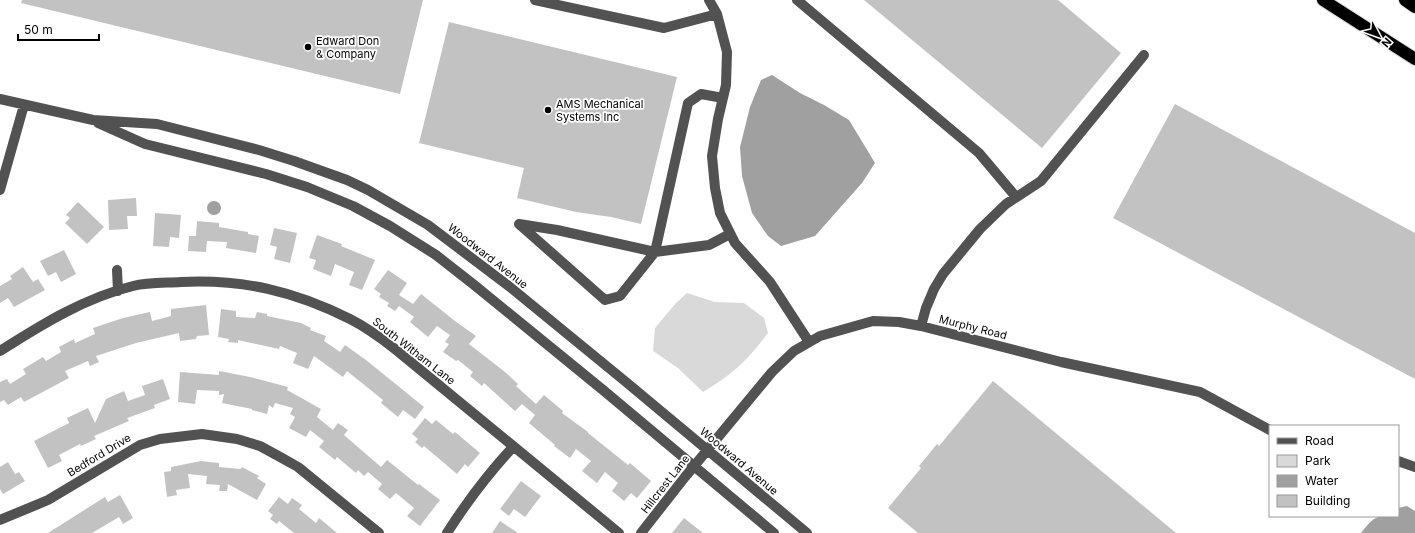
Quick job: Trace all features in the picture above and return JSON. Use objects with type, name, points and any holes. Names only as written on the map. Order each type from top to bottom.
[{"type":"highway","points":[[1323,0],[1415,59]]},
{"type":"highway","points":[[1405,0],[1415,5]]},
{"type":"highway","points":[[1410,0],[1415,5]]},
{"type":"street","points":[[535,0],[664,28],[717,14]]},
{"type":"street","points":[[709,0],[717,14],[727,52],[726,85],[718,119],[712,156],[715,188],[720,213],[735,243],[770,282],[809,342]]},
{"type":"street","points":[[798,0],[979,153],[1016,197]]},
{"type":"street","points":[[921,326],[926,308],[934,289],[943,274],[980,229],[1016,197],[1040,181],[1144,55]]},
{"type":"street","points":[[723,98],[701,94],[688,103],[655,252],[620,296],[605,300],[519,224],[556,230],[655,252],[709,245],[730,234]]},
{"type":"street","name":"Woodward Avenue","points":[[0,99],[93,120],[157,124],[294,161],[347,180],[368,190],[416,218],[454,244],[510,287],[807,533]]},
{"type":"street","points":[[0,190],[24,105]]},
{"type":"street","name":"Woodward Avenue","points":[[93,120],[145,144],[266,174],[307,187],[353,206],[390,226],[436,255],[473,284],[774,533]]},
{"type":"street","points":[[117,270],[118,291]]},
{"type":"street","name":"South Witham Lane","points":[[0,351],[64,313],[98,297],[134,286],[204,281],[236,283],[271,289],[305,299],[351,319],[372,332],[395,349],[619,533]]},
{"type":"street","name":"Murphy Road","points":[[707,450],[772,372],[794,351],[820,336],[873,321],[899,322],[921,326],[1061,362],[1200,392],[1269,429]]},
{"type":"street","name":"Bedford Drive","points":[[0,520],[48,500],[140,445],[160,439],[202,434],[237,439],[260,446],[282,458],[298,467],[379,533]]},
{"type":"street","points":[[447,533],[485,478],[513,447]]},
{"type":"street","name":"Hillcrest Lane","points":[[641,533],[707,450]]},
{"type":"street","points":[[1399,461],[1415,467]]},
{"type":"green space","points":[[687,293],[715,302],[744,303],[764,318],[768,333],[754,351],[739,366],[722,380],[703,392],[678,368],[653,351],[655,328],[676,303]]},
{"type":"water","points":[[772,75],[800,93],[849,120],[875,163],[862,183],[815,236],[781,246],[768,236],[752,213],[742,176],[740,147],[750,107],[761,80]]},
{"type":"water","points":[[214,201],[219,203],[221,208],[219,213],[214,215],[209,213],[207,208],[209,203]]},
{"type":"water","points":[[1407,506],[1415,511],[1415,533],[1361,533],[1376,518],[1399,517],[1399,508]]},
{"type":"building","name":"Edward Don & Company","points":[[22,0],[423,0],[400,94],[21,3]]},
{"type":"building","points":[[864,0],[1058,0],[1121,53],[1042,148]]},
{"type":"building","name":"AMS Mechanical Systems Inc","points":[[449,22],[677,77],[641,224],[611,217],[576,212],[517,198],[524,168],[419,143]]},
{"type":"building","points":[[1175,104],[1415,233],[1415,379],[1113,218]]},
{"type":"building","points":[[136,198],[137,216],[127,216],[128,229],[109,230],[108,200]]},
{"type":"building","points":[[78,202],[104,227],[87,244],[65,223],[70,218],[66,215]]},
{"type":"building","points":[[155,213],[181,215],[179,238],[170,237],[169,247],[153,246]]},
{"type":"building","points":[[197,221],[219,223],[219,227],[248,232],[248,234],[259,236],[256,253],[226,248],[227,242],[207,241],[206,252],[188,251],[189,236],[196,236]]},
{"type":"building","points":[[274,228],[297,233],[290,263],[274,259],[277,247],[270,245]]},
{"type":"building","points":[[317,235],[342,244],[341,246],[375,260],[362,290],[349,285],[354,272],[335,264],[331,276],[313,269],[316,260],[309,258]]},
{"type":"building","points":[[64,250],[76,274],[61,282],[56,272],[48,276],[40,261]]},
{"type":"building","points":[[23,267],[33,282],[38,279],[45,290],[14,307],[8,298],[0,303],[0,286],[12,279],[10,276]]},
{"type":"building","points":[[388,270],[407,283],[399,295],[413,304],[421,294],[476,336],[469,344],[505,372],[518,384],[516,386],[536,404],[544,395],[563,411],[562,413],[628,465],[630,463],[651,481],[637,498],[631,493],[624,501],[612,491],[618,483],[605,472],[597,483],[582,471],[591,461],[576,449],[570,458],[554,446],[555,445],[529,423],[535,415],[522,404],[515,411],[484,383],[482,386],[470,376],[473,372],[458,360],[456,361],[443,352],[449,344],[445,342],[450,335],[437,326],[428,337],[410,322],[414,317],[399,306],[395,311],[387,306],[389,303],[379,297],[381,294],[374,289]]},
{"type":"building","points":[[206,305],[209,335],[197,336],[196,339],[180,341],[179,333],[136,343],[96,356],[99,362],[90,366],[88,361],[65,371],[69,378],[24,402],[21,397],[8,405],[4,400],[0,402],[0,382],[7,379],[10,384],[26,374],[23,369],[43,357],[46,361],[61,352],[59,347],[74,339],[75,343],[95,334],[93,328],[123,318],[150,312],[152,321],[171,316],[171,309]]},
{"type":"building","points":[[221,309],[236,311],[236,317],[255,318],[257,312],[267,314],[267,316],[301,323],[311,328],[310,330],[326,336],[324,341],[340,352],[345,345],[424,407],[415,419],[403,410],[398,417],[381,403],[383,400],[347,371],[343,377],[314,356],[308,369],[293,363],[297,353],[280,346],[279,349],[238,340],[238,343],[228,342],[229,339],[218,337]]},
{"type":"building","points":[[219,371],[288,387],[287,390],[321,409],[317,417],[333,430],[338,423],[348,430],[344,435],[381,467],[387,460],[418,485],[419,484],[440,500],[420,526],[407,516],[414,508],[396,493],[390,499],[378,489],[382,484],[368,472],[364,476],[358,470],[356,473],[337,457],[335,460],[319,447],[324,441],[310,430],[306,437],[289,428],[295,417],[290,414],[293,408],[275,403],[273,408],[269,405],[267,414],[252,409],[222,403],[224,394],[219,395],[219,391],[197,390],[195,404],[178,402],[180,372],[219,375]]},
{"type":"building","points":[[163,379],[170,399],[154,405],[155,408],[127,418],[129,421],[94,436],[96,439],[81,446],[80,444],[59,455],[62,461],[48,468],[34,441],[69,423],[67,418],[88,408],[95,423],[106,399],[124,391],[128,401],[145,395],[142,386]]},
{"type":"building","points":[[993,381],[1176,533],[918,533],[888,508],[921,468],[919,466],[937,444],[939,446]]},
{"type":"building","points":[[425,418],[432,424],[436,420],[453,434],[455,432],[480,453],[468,467],[465,464],[457,474],[424,446],[422,448],[415,442],[418,439],[412,434]]},
{"type":"building","points":[[201,461],[219,463],[219,467],[241,469],[242,467],[259,476],[257,478],[266,484],[257,500],[228,484],[227,491],[219,491],[220,485],[206,484],[207,476],[188,474],[190,488],[176,490],[177,495],[167,497],[164,472],[171,471],[171,467]]},
{"type":"building","points":[[8,462],[15,474],[19,472],[25,481],[3,494],[0,489],[0,467]]},
{"type":"building","points":[[521,481],[541,496],[525,517],[514,509],[509,516],[500,509]]},
{"type":"building","points":[[120,495],[133,518],[123,524],[119,517],[92,533],[48,533],[105,497],[108,502]]},
{"type":"building","points":[[279,497],[288,504],[292,498],[302,505],[299,509],[316,523],[319,518],[337,533],[294,533],[279,521],[277,524],[270,519],[273,515],[268,511]]},
{"type":"building","points":[[684,518],[703,533],[672,533]]},
{"type":"building","points":[[500,521],[518,533],[492,533]]},
{"type":"place","name":"Edward Don & Company","points":[[308,47]]},
{"type":"place","name":"AMS Mechanical Systems Inc","points":[[548,110]]}]
